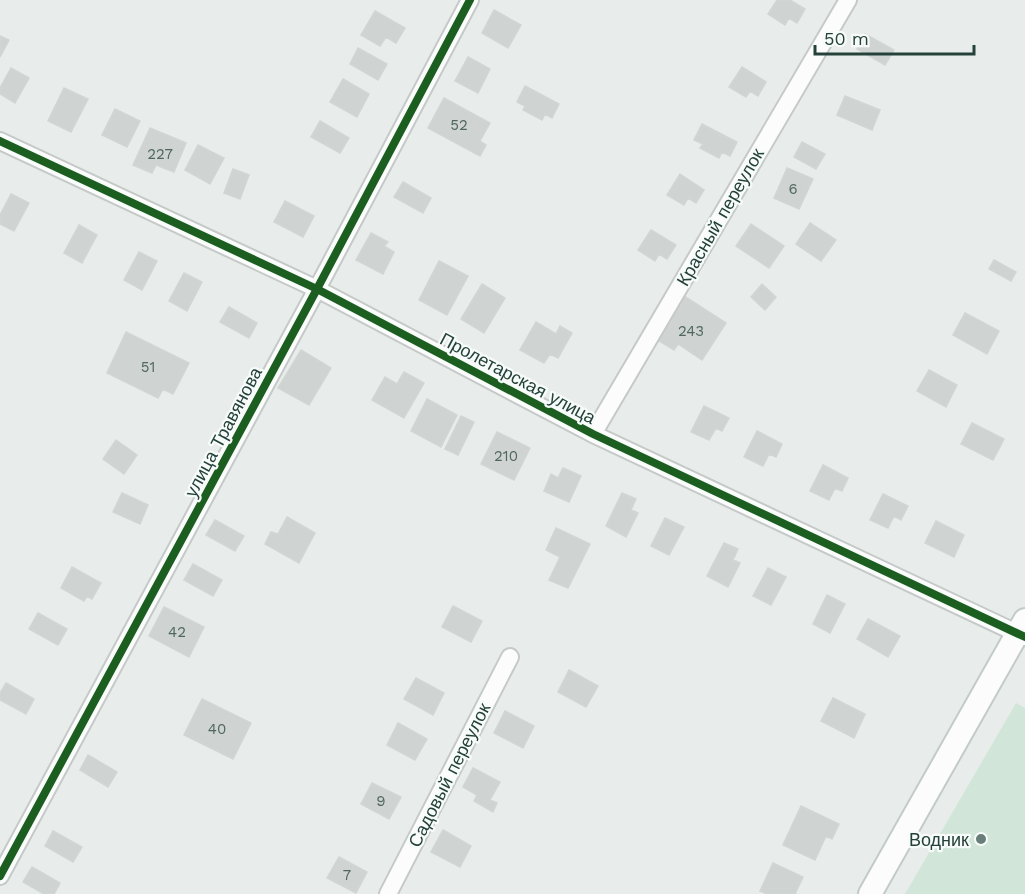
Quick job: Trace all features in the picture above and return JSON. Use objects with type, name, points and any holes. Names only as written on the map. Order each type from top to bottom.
[{"type":"street","name":"улица Травянова","points":[[0,876],[317,289],[470,0]]},
{"type":"street","name":"Красный переулок","points":[[593,434],[848,0]]},
{"type":"street","name":"Пролетарская улица","points":[[0,141],[317,289],[593,434],[1023,630]]},
{"type":"street","points":[[870,894],[1023,630]]},
{"type":"street","name":"Садовый переулок","points":[[388,894],[510,657]]},
{"type":"green space","name":"Водник","points":[[1016,703],[1025,708],[1025,894],[905,894]]},
{"type":"building","points":[[777,0],[790,0],[805,9],[797,23],[789,18],[785,25],[768,14]]},
{"type":"building","points":[[494,10],[521,25],[508,48],[482,33]]},
{"type":"building","points":[[375,11],[405,28],[396,43],[386,37],[380,46],[361,35]]},
{"type":"building","points":[[865,34],[894,50],[885,65],[857,49]]},
{"type":"building","points":[[0,36],[9,40],[0,57]]},
{"type":"building","points":[[358,48],[387,64],[378,80],[350,64]]},
{"type":"building","points":[[468,57],[490,69],[478,93],[455,81]]},
{"type":"building","points":[[742,67],[766,82],[758,96],[750,91],[746,97],[729,87]]},
{"type":"building","points":[[11,68],[29,78],[15,103],[0,94],[0,88]]},
{"type":"building","points":[[343,79],[369,94],[357,117],[330,102]]},
{"type":"building","points":[[525,86],[559,104],[552,118],[545,114],[542,120],[523,110],[525,106],[517,102]]},
{"type":"building","points":[[64,88],[88,99],[71,132],[48,121]]},
{"type":"building","points":[[845,96],[880,110],[872,130],[837,115]]},
{"type":"building","points":[[444,98],[490,123],[480,141],[486,145],[480,156],[428,128]]},
{"type":"building","points":[[115,109],[140,121],[127,147],[102,135]]},
{"type":"building","points":[[320,121],[349,138],[340,153],[311,137]]},
{"type":"building","points":[[702,124],[737,142],[730,156],[722,152],[719,158],[700,148],[703,144],[694,140]]},
{"type":"building","points":[[150,128],[186,143],[174,172],[156,165],[152,173],[133,165]]},
{"type":"building","points":[[802,142],[825,154],[816,169],[794,157]]},
{"type":"building","points":[[198,145],[224,158],[210,184],[185,170]]},
{"type":"building","points":[[787,168],[813,179],[799,209],[774,198]]},
{"type":"building","points":[[233,169],[249,175],[240,199],[224,193]]},
{"type":"building","points":[[680,174],[704,190],[696,203],[688,198],[684,205],[667,195]]},
{"type":"building","points":[[403,182],[431,198],[423,213],[394,197]]},
{"type":"building","points":[[11,194],[29,203],[14,231],[0,224],[0,215]]},
{"type":"building","points":[[285,201],[314,216],[303,237],[274,222]]},
{"type":"building","points":[[810,223],[836,240],[821,261],[796,244]]},
{"type":"building","points":[[751,224],[784,246],[769,268],[736,246]]},
{"type":"building","points":[[79,225],[97,235],[82,263],[64,253]]},
{"type":"building","points":[[651,230],[676,245],[667,259],[659,254],[655,261],[638,250]]},
{"type":"building","points":[[371,233],[388,242],[384,246],[394,252],[383,274],[356,260]]},
{"type":"building","points":[[139,252],[157,261],[142,290],[124,280]]},
{"type":"building","points":[[994,260],[1016,272],[1011,281],[989,269]]},
{"type":"building","points":[[439,261],[468,276],[447,315],[419,300]]},
{"type":"building","points":[[184,273],[202,282],[187,311],[169,301]]},
{"type":"building","points":[[482,284],[505,298],[484,333],[461,319]]},
{"type":"building","points":[[762,284],[776,297],[765,310],[751,297]]},
{"type":"building","points":[[684,296],[726,323],[702,360],[678,344],[674,350],[656,339]]},
{"type":"building","points":[[229,307],[257,323],[249,338],[220,322]]},
{"type":"building","points":[[965,313],[999,331],[987,354],[953,335]]},
{"type":"building","points":[[536,322],[556,334],[560,326],[572,333],[558,358],[550,354],[544,363],[520,350]]},
{"type":"building","points":[[126,332],[189,363],[173,394],[163,389],[158,398],[107,373]]},
{"type":"building","points":[[301,350],[331,368],[309,405],[278,388]]},
{"type":"building","points":[[929,370],[957,385],[946,407],[917,391]]},
{"type":"building","points":[[404,372],[424,383],[404,418],[372,400],[385,377],[397,384]]},
{"type":"building","points":[[427,399],[457,415],[441,447],[411,431]]},
{"type":"building","points":[[704,406],[729,418],[722,431],[716,428],[709,440],[691,432]]},
{"type":"building","points":[[461,416],[474,422],[458,455],[445,449]]},
{"type":"building","points":[[972,423],[1004,439],[993,460],[961,444]]},
{"type":"building","points":[[757,431],[782,444],[776,457],[769,454],[763,466],[744,457]]},
{"type":"building","points":[[497,432],[530,448],[514,480],[481,464]]},
{"type":"building","points":[[116,440],[137,455],[124,474],[103,459]]},
{"type":"building","points":[[823,465],[848,478],[842,491],[835,488],[829,500],[810,491]]},
{"type":"building","points":[[563,468],[581,476],[569,502],[544,491],[551,474],[558,478]]},
{"type":"building","points":[[122,493],[148,505],[140,524],[113,512]]},
{"type":"building","points":[[622,493],[636,499],[631,510],[638,513],[626,537],[606,526]]},
{"type":"building","points":[[883,494],[908,506],[901,520],[894,516],[888,528],[870,520]]},
{"type":"building","points":[[287,517],[315,533],[299,563],[265,544],[271,532],[278,534]]},
{"type":"building","points":[[665,518],[684,527],[669,555],[651,546]]},
{"type":"building","points":[[215,520],[244,536],[235,551],[206,535]]},
{"type":"building","points":[[936,521],[964,535],[954,557],[925,543]]},
{"type":"building","points":[[556,528],[590,544],[568,588],[549,580],[560,557],[546,550]]},
{"type":"building","points":[[724,543],[738,549],[733,560],[740,563],[728,587],[707,576]]},
{"type":"building","points":[[193,564],[222,580],[213,596],[184,580]]},
{"type":"building","points":[[72,567],[101,583],[92,599],[87,596],[84,601],[61,588]]},
{"type":"building","points":[[768,568],[786,577],[771,605],[753,596]]},
{"type":"building","points":[[827,595],[845,604],[830,633],[813,624]]},
{"type":"building","points":[[453,606],[482,621],[471,642],[442,627]]},
{"type":"building","points":[[164,607],[204,627],[189,657],[149,636]]},
{"type":"building","points":[[38,613],[67,629],[58,645],[29,629]]},
{"type":"building","points":[[868,619],[900,636],[888,657],[857,639]]},
{"type":"building","points":[[569,670],[598,686],[586,707],[558,692]]},
{"type":"building","points":[[416,678],[444,693],[433,715],[404,699]]},
{"type":"building","points":[[6,683],[34,699],[26,714],[0,700],[0,693]]},
{"type":"building","points":[[833,698],[865,714],[854,738],[821,721]]},
{"type":"building","points":[[202,699],[251,723],[233,759],[184,735]]},
{"type":"building","points":[[505,711],[534,726],[523,748],[494,733]]},
{"type":"building","points":[[398,723],[427,739],[415,760],[387,745]]},
{"type":"building","points":[[88,755],[117,772],[108,787],[80,770]]},
{"type":"building","points":[[473,768],[500,782],[490,800],[497,803],[493,812],[474,801],[477,795],[463,787]]},
{"type":"building","points":[[372,783],[401,797],[389,819],[361,804]]},
{"type":"building","points":[[801,806],[839,824],[832,839],[826,836],[815,860],[783,845]]},
{"type":"building","points":[[443,830],[471,846],[460,867],[431,852]]},
{"type":"building","points":[[53,831],[82,847],[73,862],[45,846]]},
{"type":"building","points":[[339,857],[367,872],[356,893],[327,878]]},
{"type":"building","points":[[773,863],[803,877],[795,894],[767,894],[760,891]]},
{"type":"building","points":[[32,867],[60,883],[54,894],[44,894],[23,882]]},
{"type":"cycle path","points":[[0,876],[317,289],[470,0]]},
{"type":"cycle path","points":[[0,141],[317,289],[593,434],[1025,637]]},
{"type":"place","name":"Водник","points":[[981,839]]}]
